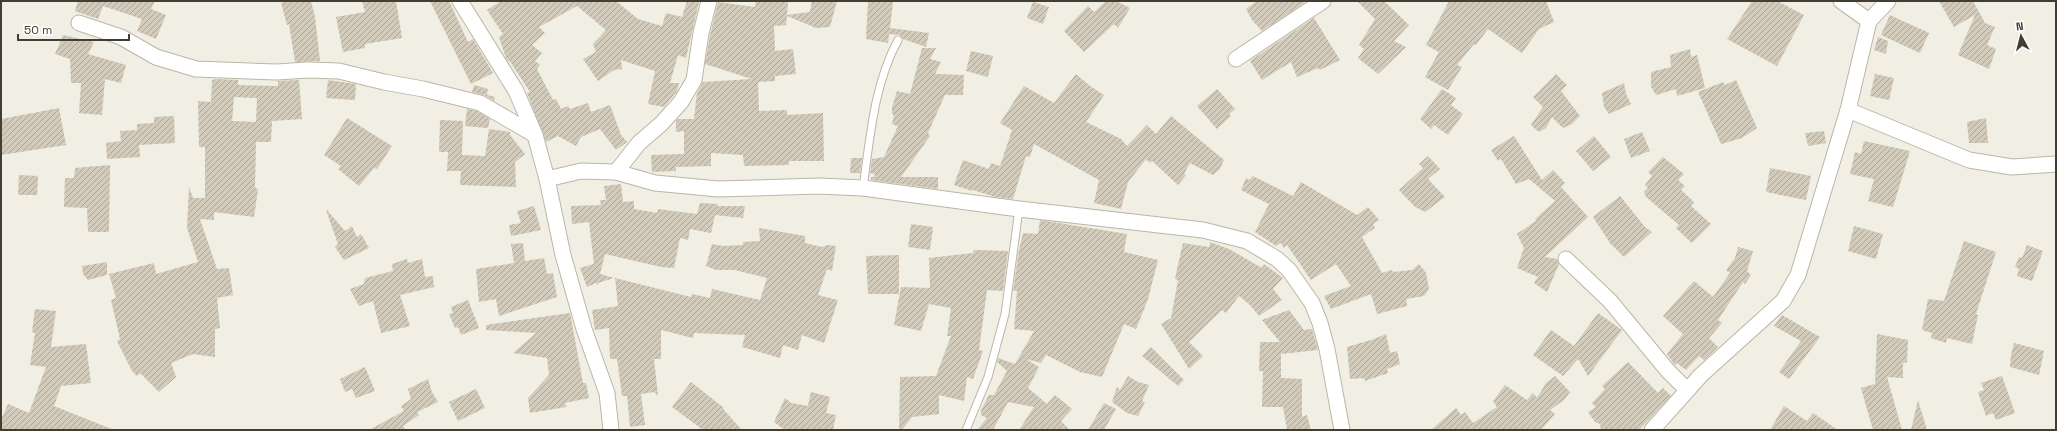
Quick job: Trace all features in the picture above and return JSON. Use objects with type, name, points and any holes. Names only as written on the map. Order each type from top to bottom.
[{"type":"street","points":[[460,1],[516,91],[535,135],[548,178],[563,255],[584,329],[607,393],[611,430]]},
{"type":"street","points":[[616,172],[639,143],[661,124],[680,102],[694,80],[709,1]]},
{"type":"street","points":[[1236,59],[1322,1]]},
{"type":"street","points":[[1841,1],[1869,20]]},
{"type":"street","points":[[1652,430],[1687,390],[1755,324],[1783,301],[1791,288],[1798,274],[1816,218],[1848,110],[1869,20],[1888,1]]},
{"type":"street","points":[[79,23],[121,37],[156,57],[196,69],[277,72],[339,71],[384,82],[423,88],[480,103],[535,135]]},
{"type":"street","points":[[1848,110],[1969,160],[2012,167],[2056,164]]},
{"type":"street","points":[[548,178],[580,171],[616,172],[656,183],[718,189],[819,186],[863,188],[1019,209],[1203,230],[1247,241],[1277,259],[1289,270],[1312,303],[1320,323],[1342,430]]},
{"type":"street","points":[[1566,259],[1610,300],[1668,371],[1687,390]]},
{"type":"lane","points":[[863,188],[877,102],[888,59],[898,40]]},
{"type":"lane","points":[[966,430],[988,377],[1005,314],[1019,209]]},
{"type":"building","points":[[78,1],[155,1],[151,9],[166,15],[156,39],[137,31],[142,19],[103,6],[98,19],[75,11]]},
{"type":"building","points":[[290,1],[311,1],[315,17],[320,61],[295,62],[289,24],[287,25],[281,3]]},
{"type":"building","points":[[362,1],[396,1],[402,38],[365,44],[365,48],[343,52],[336,17],[365,12]]},
{"type":"building","points":[[430,1],[449,1],[468,42],[473,39],[493,73],[471,84]]},
{"type":"building","points":[[501,1],[616,1],[638,19],[662,26],[666,13],[682,17],[687,1],[699,2],[686,58],[678,55],[670,83],[679,83],[677,91],[664,107],[648,104],[655,71],[621,60],[622,69],[614,70],[598,81],[583,59],[596,52],[593,44],[606,30],[577,6],[539,27],[545,33],[532,45],[542,53],[535,61],[540,65],[537,69],[553,100],[556,99],[561,109],[568,106],[570,109],[588,103],[591,112],[610,105],[621,135],[627,142],[616,150],[600,129],[581,137],[576,146],[558,136],[546,142],[527,93],[530,92],[509,60],[509,62],[506,58],[499,37],[503,34],[487,10]]},
{"type":"building","points":[[756,1],[788,1],[787,15],[810,12],[812,1],[837,1],[830,27],[816,28],[787,16],[786,25],[774,26],[775,51],[793,49],[796,74],[775,76],[775,81],[758,82],[759,111],[787,110],[787,115],[823,113],[824,161],[789,161],[789,165],[744,166],[743,155],[711,153],[711,166],[676,167],[676,171],[652,172],[651,155],[684,154],[684,131],[676,132],[676,121],[678,119],[694,119],[697,93],[703,82],[752,79],[705,64],[718,2],[755,7]]},
{"type":"building","points":[[868,1],[893,1],[890,28],[929,33],[926,47],[903,39],[900,35],[889,34],[888,43],[866,39]]},
{"type":"building","points":[[1106,1],[1116,1],[1130,8],[1118,28],[1114,24],[1084,52],[1064,31],[1088,6],[1094,12]]},
{"type":"building","points":[[1257,1],[1303,1],[1304,3],[1262,31],[1252,20],[1246,9]]},
{"type":"building","points":[[1357,1],[1384,1],[1409,25],[1394,41],[1406,47],[1378,74],[1358,58],[1364,49],[1359,45],[1375,19]]},
{"type":"building","points":[[1449,1],[1546,1],[1554,22],[1539,29],[1522,53],[1488,29],[1476,45],[1474,44],[1457,65],[1462,67],[1448,90],[1425,77],[1439,52],[1426,45]]},
{"type":"building","points":[[1752,1],[1777,1],[1804,15],[1777,66],[1727,39]]},
{"type":"building","points":[[1939,1],[1973,1],[1985,23],[1995,27],[1987,45],[1996,49],[1989,69],[1958,55],[1975,15],[1954,27]]},
{"type":"building","points":[[1033,2],[1049,7],[1043,24],[1027,18]]},
{"type":"building","points":[[1890,15],[1929,33],[1920,53],[1881,35]]},
{"type":"building","points":[[1314,18],[1340,60],[1320,70],[1318,68],[1297,77],[1291,62],[1262,80],[1250,61]]},
{"type":"building","points":[[63,35],[94,42],[88,54],[126,65],[121,83],[105,79],[102,115],[79,113],[81,83],[71,83],[70,59],[55,54]]},
{"type":"building","points":[[1878,37],[1888,41],[1886,54],[1874,50]]},
{"type":"building","points":[[922,48],[936,48],[930,59],[941,62],[935,74],[964,75],[963,95],[945,95],[928,133],[930,136],[901,177],[938,177],[938,189],[871,180],[871,177],[874,177],[875,174],[870,173],[872,159],[884,157],[898,126],[892,124],[894,115],[892,114],[892,107],[897,91],[910,94]]},
{"type":"building","points":[[1690,49],[1691,57],[1697,55],[1705,88],[1677,96],[1676,89],[1656,95],[1651,87],[1651,72],[1671,67],[1670,55]]},
{"type":"building","points":[[971,51],[993,56],[988,77],[966,71]]},
{"type":"building","points":[[1076,74],[1104,95],[1086,122],[1121,139],[1127,146],[1147,125],[1156,134],[1171,116],[1224,160],[1220,169],[1213,175],[1190,163],[1184,174],[1186,175],[1178,185],[1152,161],[1150,163],[1146,159],[1128,182],[1121,209],[1094,203],[1099,180],[1034,144],[1030,157],[1026,156],[1013,199],[995,197],[954,185],[963,160],[989,169],[991,163],[1000,166],[1012,130],[1000,123],[1024,86],[1054,103]]},
{"type":"building","points":[[1556,74],[1567,85],[1561,91],[1580,116],[1572,124],[1563,128],[1552,117],[1546,128],[1539,132],[1531,125],[1543,107],[1533,97]]},
{"type":"building","points":[[1875,74],[1894,78],[1889,100],[1870,96]]},
{"type":"building","points":[[212,80],[238,80],[238,85],[278,86],[278,81],[299,80],[302,119],[272,121],[271,142],[256,142],[255,188],[258,189],[254,217],[214,212],[214,220],[200,219],[217,269],[229,268],[233,295],[217,298],[220,328],[215,329],[215,357],[193,354],[171,363],[176,377],[159,392],[140,373],[137,376],[132,371],[117,341],[120,339],[111,300],[116,298],[109,274],[154,263],[156,274],[198,262],[187,228],[189,187],[193,198],[205,198],[205,147],[199,147],[198,101],[211,102]],"holes":[[[234,97],[257,98],[256,122],[232,121]]]},
{"type":"building","points":[[328,80],[356,84],[355,100],[326,98]]},
{"type":"building","points":[[1736,80],[1757,128],[1742,138],[1721,144],[1698,92],[1723,82],[1725,85]]},
{"type":"building","points":[[1624,83],[1626,94],[1631,104],[1609,114],[1604,107],[1602,93]]},
{"type":"building","points":[[474,85],[488,89],[487,95],[495,97],[494,101],[484,95],[472,92]]},
{"type":"building","points":[[1217,89],[1235,109],[1229,114],[1231,116],[1217,129],[1197,106]]},
{"type":"building","points":[[1442,89],[1456,98],[1451,105],[1463,114],[1448,135],[1434,125],[1431,129],[1420,119]]},
{"type":"building","points":[[59,108],[66,145],[1,155],[1,119]]},
{"type":"building","points":[[467,109],[477,111],[490,119],[488,128],[465,126]]},
{"type":"building","points":[[174,116],[175,143],[139,145],[140,157],[107,159],[106,143],[121,141],[120,131],[137,130],[137,124],[154,123],[154,117]]},
{"type":"building","points":[[347,118],[392,146],[377,169],[374,168],[359,186],[338,169],[341,166],[324,155]]},
{"type":"building","points":[[1986,118],[1988,143],[1969,143],[1967,122]]},
{"type":"building","points":[[440,120],[463,121],[462,155],[485,156],[489,129],[510,132],[510,135],[525,154],[515,162],[516,187],[460,185],[461,171],[447,171],[448,152],[439,152]]},
{"type":"building","points":[[1824,131],[1826,143],[1808,146],[1805,133]]},
{"type":"building","points":[[1642,132],[1650,151],[1631,158],[1624,139]]},
{"type":"building","points":[[1514,136],[1542,180],[1553,170],[1565,183],[1561,187],[1588,217],[1545,257],[1557,259],[1559,264],[1547,292],[1534,283],[1538,277],[1517,268],[1524,248],[1517,234],[1537,220],[1535,219],[1555,201],[1529,179],[1516,184],[1501,159],[1498,161],[1491,150]]},
{"type":"building","points":[[1594,136],[1611,157],[1593,171],[1576,151]]},
{"type":"building","points":[[1864,141],[1910,151],[1893,207],[1868,201],[1874,179],[1850,174],[1855,152],[1861,154]]},
{"type":"building","points":[[1428,156],[1440,169],[1428,179],[1445,197],[1425,212],[1415,207],[1399,190],[1423,168],[1419,164]]},
{"type":"building","points":[[1663,157],[1684,174],[1678,180],[1685,186],[1681,190],[1694,202],[1691,206],[1711,224],[1692,243],[1676,228],[1679,225],[1646,197],[1644,192],[1648,188],[1645,185],[1652,176],[1648,172]]},
{"type":"building","points":[[851,158],[862,158],[860,173],[850,173]]},
{"type":"building","points":[[110,165],[109,232],[88,232],[87,208],[64,207],[65,178],[74,178],[75,168]]},
{"type":"building","points":[[1770,168],[1811,176],[1806,200],[1766,192]]},
{"type":"building","points":[[19,175],[38,176],[37,195],[18,195]]},
{"type":"building","points":[[1253,176],[1293,196],[1301,182],[1357,215],[1368,207],[1379,220],[1373,224],[1375,228],[1362,237],[1382,273],[1392,270],[1393,272],[1412,270],[1419,264],[1426,273],[1429,289],[1424,296],[1406,299],[1407,306],[1377,314],[1371,294],[1331,309],[1324,296],[1351,286],[1336,264],[1311,280],[1287,245],[1284,248],[1281,243],[1276,246],[1255,232],[1269,204],[1241,190],[1246,178],[1249,180]]},
{"type":"building","points":[[621,184],[623,202],[634,201],[634,209],[657,213],[658,209],[697,214],[700,203],[718,204],[717,206],[745,206],[743,218],[715,215],[711,233],[690,229],[688,240],[680,238],[674,268],[661,267],[605,254],[600,274],[614,278],[598,283],[598,285],[596,283],[587,287],[580,268],[594,264],[589,222],[572,224],[571,206],[601,205],[600,200],[606,200],[604,186]]},
{"type":"building","points":[[1620,196],[1645,227],[1652,232],[1624,257],[1610,243],[1593,217]]},
{"type":"building","points":[[534,206],[541,230],[511,236],[509,225],[521,223],[517,211]]},
{"type":"building","points":[[326,210],[345,231],[352,226],[357,237],[361,234],[369,248],[344,260],[335,247],[338,244]]},
{"type":"building","points":[[1040,220],[1127,234],[1124,252],[1158,260],[1148,299],[1136,329],[1124,324],[1102,377],[1080,372],[1046,355],[1041,363],[1026,359],[1039,367],[1028,388],[1047,404],[1055,395],[1072,409],[1061,421],[1070,430],[1019,430],[1034,407],[1008,402],[993,430],[977,430],[987,418],[981,415],[981,410],[989,395],[994,395],[1007,371],[997,362],[998,358],[1015,364],[1034,331],[1014,329],[1017,291],[1013,291],[1023,233],[1038,234]]},
{"type":"building","points":[[911,224],[933,227],[930,250],[908,247]]},
{"type":"building","points":[[1854,226],[1883,234],[1876,259],[1848,251]]},
{"type":"building","points":[[759,228],[805,236],[805,243],[822,247],[827,245],[836,246],[832,271],[827,269],[818,295],[838,300],[824,343],[802,335],[798,350],[783,345],[780,358],[742,347],[745,335],[694,333],[693,338],[661,330],[661,359],[654,359],[658,396],[654,392],[641,394],[645,425],[630,427],[627,396],[622,396],[617,359],[610,359],[609,328],[595,330],[592,310],[618,306],[615,278],[691,297],[692,294],[710,298],[712,289],[760,300],[767,278],[735,270],[716,270],[706,266],[712,244],[723,246],[743,245],[743,242],[760,241]]},
{"type":"building","points":[[1964,241],[1996,252],[1976,314],[1978,315],[1972,344],[1947,338],[1946,343],[1931,338],[1932,333],[1922,330],[1928,299],[1944,301]]},
{"type":"building","points":[[1210,242],[1229,249],[1262,268],[1264,264],[1283,278],[1273,289],[1282,300],[1259,316],[1250,305],[1239,296],[1226,313],[1222,310],[1189,342],[1203,356],[1189,369],[1161,324],[1171,318],[1178,280],[1175,279],[1183,243],[1209,247]]},
{"type":"building","points":[[523,243],[525,261],[544,258],[547,274],[553,273],[557,297],[499,316],[496,299],[479,302],[476,269],[514,263],[511,244]]},
{"type":"building","points":[[2027,245],[2043,251],[2032,281],[2017,276],[2019,269],[2015,267],[2019,257],[2022,258]]},
{"type":"building","points":[[1738,247],[1753,251],[1747,271],[1751,275],[1745,284],[1743,282],[1718,320],[1722,323],[1709,338],[1718,347],[1704,360],[1699,356],[1686,370],[1677,363],[1675,365],[1667,354],[1683,334],[1663,316],[1694,281],[1713,297],[1730,273],[1726,270],[1735,258]]},
{"type":"building","points":[[974,250],[1008,251],[1003,291],[987,290],[979,350],[983,351],[973,379],[967,377],[964,401],[939,395],[939,414],[912,417],[902,430],[899,430],[900,377],[936,376],[951,336],[947,336],[951,308],[929,304],[921,331],[894,325],[901,287],[930,288],[929,258],[973,253]]},
{"type":"building","points":[[899,255],[899,294],[868,294],[866,256]]},
{"type":"building","points":[[407,259],[408,263],[422,259],[425,277],[433,276],[434,287],[400,295],[410,326],[381,333],[373,301],[359,306],[350,289],[364,284],[365,278],[393,271],[392,264]]},
{"type":"building","points":[[107,262],[107,275],[88,280],[83,274],[82,266]]},
{"type":"building","points":[[468,300],[479,328],[461,335],[458,327],[455,328],[449,314],[453,313],[451,307]]},
{"type":"building","points":[[35,309],[56,311],[51,347],[86,344],[91,383],[61,386],[54,406],[114,430],[1,430],[1,420],[8,404],[29,413],[46,367],[30,365],[35,333],[32,332]]},
{"type":"building","points":[[1289,310],[1304,330],[1312,329],[1318,350],[1281,354],[1281,378],[1302,379],[1302,417],[1307,415],[1311,430],[1287,430],[1283,407],[1262,407],[1263,371],[1259,371],[1260,342],[1280,342],[1262,320]]},
{"type":"building","points":[[570,313],[583,383],[586,383],[589,398],[565,403],[566,407],[530,413],[528,398],[549,375],[547,358],[513,353],[536,333],[486,330],[486,325]]},
{"type":"building","points":[[1598,313],[1622,330],[1588,376],[1578,359],[1563,376],[1533,355],[1551,330],[1574,346]]},
{"type":"building","points":[[1782,315],[1820,337],[1789,379],[1779,372],[1801,341],[1774,326]]},
{"type":"building","points":[[1386,334],[1390,353],[1397,351],[1400,364],[1387,369],[1388,373],[1365,381],[1364,378],[1350,379],[1347,347]]},
{"type":"building","points":[[1877,334],[1908,340],[1907,362],[1903,363],[1903,378],[1887,377],[1902,430],[1873,430],[1861,388],[1875,384]]},
{"type":"building","points":[[2014,343],[2044,351],[2039,375],[2010,367]]},
{"type":"building","points":[[1151,347],[1184,380],[1178,386],[1142,356]]},
{"type":"building","points":[[1628,362],[1658,393],[1663,388],[1671,396],[1639,430],[1601,430],[1600,424],[1595,422],[1588,412],[1596,407],[1592,403],[1605,389],[1602,386]]},
{"type":"building","points":[[365,367],[375,391],[356,398],[352,389],[345,392],[340,379]]},
{"type":"building","points":[[1128,376],[1138,382],[1149,385],[1142,401],[1145,402],[1138,416],[1127,413],[1112,402],[1117,387],[1120,390]]},
{"type":"building","points":[[1555,376],[1570,392],[1564,400],[1550,410],[1555,414],[1541,430],[1431,430],[1456,408],[1461,415],[1465,412],[1473,423],[1497,407],[1493,401],[1505,385],[1527,400],[1533,393],[1537,398],[1546,383]]},
{"type":"building","points":[[2002,376],[2015,413],[1996,420],[1993,413],[1986,416],[1978,392],[1984,390],[1981,383]]},
{"type":"building","points":[[428,379],[432,392],[438,402],[417,412],[419,415],[403,426],[406,430],[369,430],[404,411],[401,406],[411,399],[408,389]]},
{"type":"building","points":[[691,382],[724,408],[723,409],[742,430],[703,430],[672,407]]},
{"type":"building","points":[[476,389],[485,408],[458,421],[449,402]]},
{"type":"building","points":[[811,392],[830,397],[826,413],[836,415],[833,430],[789,430],[782,428],[774,422],[785,398],[791,403],[808,406]]},
{"type":"building","points":[[1918,400],[1927,430],[1911,430]]},
{"type":"building","points":[[1104,403],[1116,409],[1104,430],[1088,430]]},
{"type":"building","points":[[1784,406],[1807,421],[1813,413],[1838,430],[1770,430]]}]
